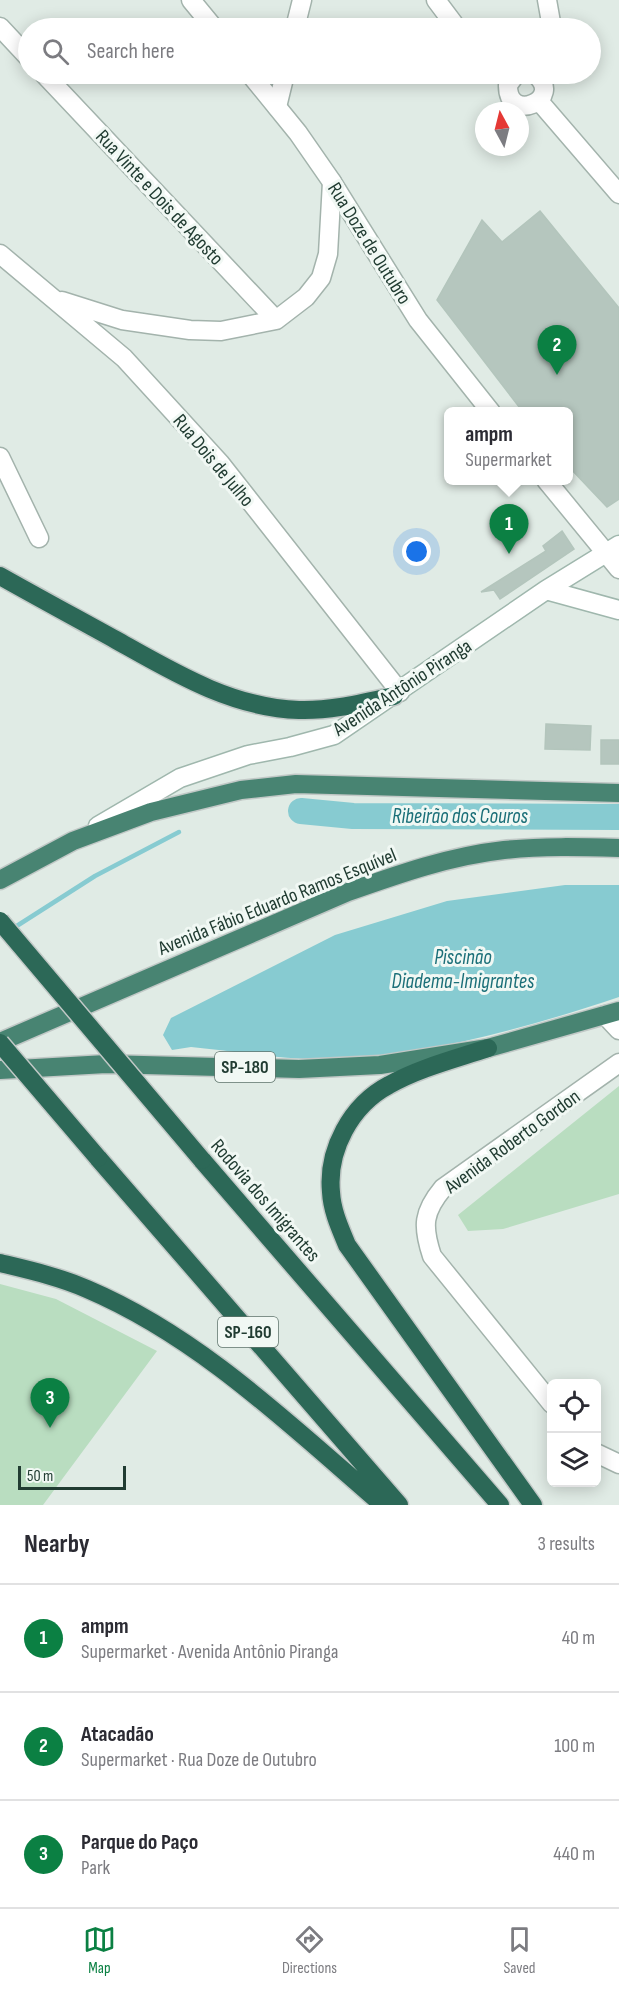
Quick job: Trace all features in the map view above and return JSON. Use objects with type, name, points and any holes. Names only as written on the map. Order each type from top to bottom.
[{"type":"highway","points":[[0,576],[145,656],[219,693],[258,705],[298,710],[332,709],[397,694]]},
{"type":"highway","points":[[0,880],[73,841],[185,802],[241,790],[296,784],[619,793]]},
{"type":"highway","name":"Avenida Fábio Eduardo Ramos Esquível","points":[[0,1042],[348,892],[401,873],[503,850],[551,847],[619,848]]},
{"type":"highway","name":"Rodovia dos Imigrantes","points":[[0,921],[202,1160],[500,1505]]},
{"type":"highway","name":"SP-180","points":[[0,1070],[106,1064],[299,1069],[347,1067],[414,1060],[488,1048],[612,1013]]},
{"type":"highway","name":"SP-160","points":[[0,1042],[399,1505]]},
{"type":"highway","points":[[488,1048],[398,1081],[369,1098],[353,1115],[340,1138],[332,1166],[331,1192],[335,1217],[347,1245],[533,1505]]},
{"type":"highway","points":[[0,1263],[85,1288],[125,1306],[190,1344],[383,1505]]},
{"type":"street","points":[[191,0],[206,18]]},
{"type":"street","points":[[298,18],[302,0]]},
{"type":"street","points":[[436,0],[450,18]]},
{"type":"street","points":[[547,0],[550,18]]},
{"type":"street","points":[[0,27],[18,46]]},
{"type":"street","name":"Rua Vinte e Dois de Agosto","points":[[53,84],[276,320]]},
{"type":"street","name":"Rua Doze de Outubro","points":[[258,84],[332,182],[418,320],[488,407]]},
{"type":"street","points":[[277,107],[283,84]]},
{"type":"street","points":[[508,84],[508,91],[518,105],[529,106],[539,101],[544,84]]},
{"type":"street","points":[[539,101],[619,194]]},
{"type":"street","points":[[54,299],[122,320],[190,330],[221,331],[276,320],[306,297],[321,278],[328,254],[332,182]]},
{"type":"street","name":"Rua Dois de Julho","points":[[0,254],[124,358],[220,463],[397,694]]},
{"type":"street","points":[[2,466],[39,538]]},
{"type":"street","points":[[551,485],[612,549],[619,569]]},
{"type":"street","name":"Avenida Antônio Piranga","points":[[73,841],[180,778],[248,755],[334,735],[546,590],[612,549]]},
{"type":"street","points":[[546,590],[619,610]]},
{"type":"street","points":[[612,1013],[619,1030]]},
{"type":"street","name":"Avenida Roberto Gordon","points":[[547,1398],[432,1256],[426,1238],[425,1221],[431,1203],[443,1188],[619,1064]]},
{"type":"street","points":[[601,1455],[619,1464]]},
{"type":"green space","points":[[619,1086],[619,1194],[503,1229],[468,1231],[458,1215]]},
{"type":"green space","points":[[0,1284],[56,1299],[157,1351],[43,1505],[0,1505]]},
{"type":"water","name":"Piscinão Diadema-Imigrantes","points":[[565,885],[619,885],[619,997],[471,1040],[357,1057],[287,1058],[191,1047],[172,1050],[163,1035],[171,1018],[335,935],[447,901]]},
{"type":"building","points":[[540,211],[619,308],[619,499],[607,507],[573,471],[573,407],[519,407],[437,300],[482,220],[502,242]]},
{"type":"building","points":[[562,531],[574,549],[500,599],[494,590],[481,592],[546,551],[543,546]]},
{"type":"building","points":[[546,724],[591,726],[590,750],[545,749]]},
{"type":"building","points":[[601,740],[619,740],[619,764],[601,764]]},
{"type":"waterway","name":"Ribeirão dos Couros","points":[[301,811],[353,816],[619,817]]},
{"type":"waterway","name":"Ribeirão dos Couros","points":[[12,929],[95,876],[179,832]]},
{"type":"place","name":"Atacadão","points":[[557,375]]},
{"type":"place","name":"ampm","points":[[509,554]]},
{"type":"place","name":"Parque do Paço","points":[[50,1428]]}]
